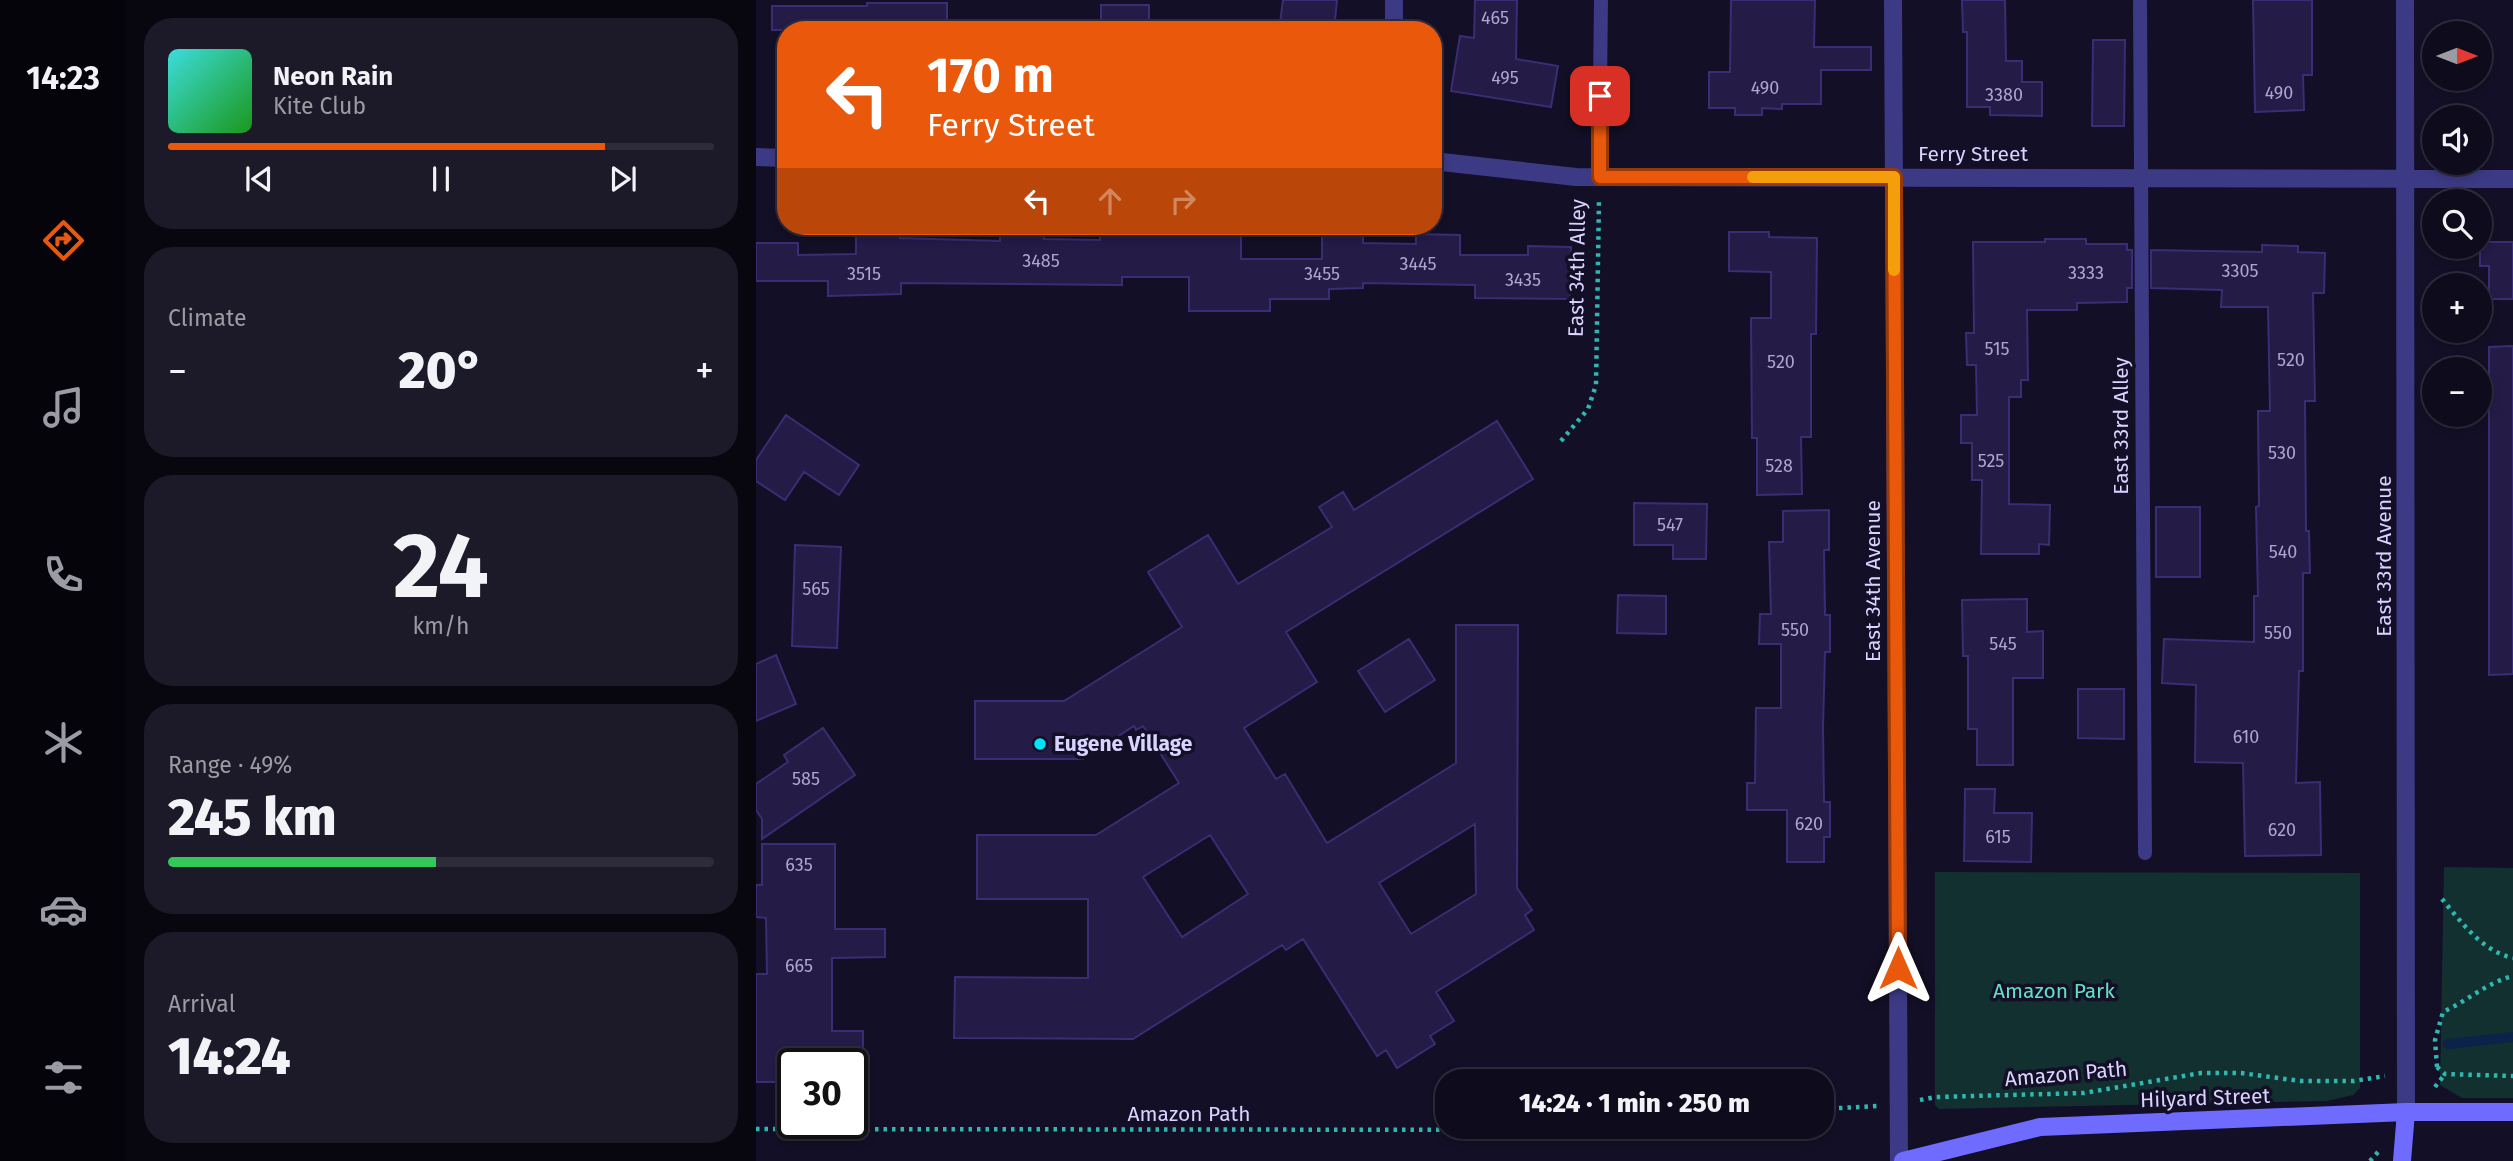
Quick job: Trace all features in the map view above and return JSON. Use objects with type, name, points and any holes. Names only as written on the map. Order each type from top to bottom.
[{"type":"main road","name":"Hilyard Street","points":[[1901,1161],[2040,1127],[2406,1112],[2513,1112]]},
{"type":"main road","points":[[2402,1161],[2406,1112]]},
{"type":"street","points":[[1394,0],[1394,21]]},
{"type":"street","name":"East 34th Avenue","points":[[1893,0],[1901,1161]]},
{"type":"street","name":"East 33rd Avenue","points":[[2405,0],[2406,1112]]},
{"type":"street","points":[[756,158],[777,158]]},
{"type":"street","name":"Ferry Street","points":[[1442,162],[1565,176],[1600,177],[2513,179]]},
{"type":"lane","name":"East 34th Alley","points":[[1600,177],[1601,0]]},
{"type":"lane","name":"East 33rd Alley","points":[[2140,0],[2145,853]]},
{"type":"path","name":"East 34th Alley","points":[[1562,441],[1588,409],[1596,385],[1600,177]]},
{"type":"path","points":[[2442,899],[2471,933],[2498,954],[2513,958]]},
{"type":"path","points":[[2513,976],[2497,980],[2468,1001],[2443,1012],[2435,1040],[2437,1067],[2445,1074],[2513,1076]]},
{"type":"path","name":"Amazon Path","points":[[1834,1108],[1899,1105],[1937,1097],[2084,1093],[2201,1073],[2241,1073],[2300,1081],[2354,1081]]},
{"type":"path","name":"Amazon Path","points":[[756,1129],[1435,1130]]},
{"type":"green space","points":[[2444,867],[2513,868],[2513,1098],[2462,1098],[2440,1085]]},
{"type":"green space","name":"Amazon Park","points":[[1935,872],[2360,873],[2360,1088],[2353,1095],[2327,1101],[1939,1109],[1935,1105]]},
{"type":"building","points":[[1283,0],[1337,0],[1335,21],[1280,21]]},
{"type":"building","points":[[1475,0],[1517,0],[1516,59],[1558,66],[1551,107],[1451,91],[1460,36],[1474,38]]},
{"type":"building","points":[[1731,0],[1815,0],[1814,47],[1871,47],[1871,70],[1821,70],[1821,104],[1782,104],[1782,109],[1762,108],[1762,115],[1735,115],[1735,108],[1709,108],[1709,72],[1730,72]]},
{"type":"building","points":[[1962,0],[2005,0],[2006,61],[2022,61],[2022,82],[2042,82],[2042,116],[1990,115],[1990,107],[1967,107],[1967,32],[1963,32]]},
{"type":"building","points":[[2253,0],[2312,0],[2312,75],[2303,75],[2304,110],[2255,112]]},
{"type":"building","points":[[867,3],[947,3],[947,21],[777,21],[777,30],[772,30],[772,6],[867,6]]},
{"type":"building","points":[[1101,5],[1149,5],[1149,21],[1101,21]]},
{"type":"building","points":[[2093,40],[2125,40],[2124,126],[2092,126]]},
{"type":"building","points":[[1729,232],[1769,232],[1769,237],[1817,238],[1816,334],[1811,334],[1811,437],[1801,437],[1802,494],[1757,495],[1757,438],[1752,438],[1751,318],[1771,318],[1771,272],[1729,271]]},
{"type":"building","points":[[856,235],[1000,241],[1000,235],[1044,235],[1044,239],[1100,240],[1100,235],[1241,235],[1241,259],[1322,259],[1322,235],[1363,235],[1363,243],[1416,244],[1416,235],[1460,235],[1460,255],[1528,255],[1528,246],[1571,247],[1570,299],[1475,298],[1475,285],[1363,283],[1363,288],[1329,289],[1329,299],[1270,299],[1270,311],[1189,311],[1189,277],[1122,277],[1122,285],[901,283],[901,294],[828,296],[828,281],[756,281],[756,243],[798,243],[798,255],[856,254]]},
{"type":"building","points":[[2045,239],[2086,239],[2086,244],[2127,244],[2127,250],[2132,250],[2132,288],[2127,288],[2127,302],[2077,303],[2077,310],[2027,310],[2028,380],[2021,380],[2021,397],[2009,397],[2009,504],[2050,505],[2049,545],[2039,544],[2039,554],[1981,554],[1982,480],[1972,480],[1972,443],[1961,443],[1961,415],[1977,415],[1976,365],[1967,365],[1966,333],[1974,333],[1973,242],[2045,242]]},
{"type":"building","points":[[2492,242],[2513,242],[2513,299],[2492,299],[2492,273],[2489,273],[2489,266],[2480,266],[2480,259],[2492,259]]},
{"type":"building","points":[[2262,245],[2298,246],[2298,252],[2325,253],[2324,293],[2313,293],[2315,401],[2305,401],[2306,531],[2309,531],[2310,573],[2303,573],[2303,671],[2299,671],[2296,783],[2320,782],[2321,855],[2245,856],[2243,763],[2195,762],[2196,685],[2162,683],[2164,639],[2254,642],[2254,596],[2258,596],[2258,411],[2270,411],[2268,307],[2221,307],[2222,290],[2151,288],[2151,250],[2262,252]]},
{"type":"building","points":[[2513,346],[2513,674],[2489,675],[2489,427],[2492,427],[2492,357],[2489,357],[2489,347]]},
{"type":"building","points":[[786,415],[859,465],[839,495],[804,472],[785,500],[756,481],[756,460]]},
{"type":"building","name":"Eugene Village","points":[[1497,421],[1533,479],[1286,632],[1317,682],[1244,728],[1276,779],[1285,774],[1327,843],[1456,763],[1456,625],[1518,625],[1517,888],[1532,910],[1525,915],[1534,930],[1436,992],[1454,1021],[1430,1036],[1435,1044],[1397,1068],[1386,1050],[1377,1056],[1303,939],[1286,950],[1282,945],[1133,1039],[954,1038],[955,977],[1088,978],[1088,899],[977,899],[977,835],[1096,835],[1179,783],[1143,726],[1136,730],[1134,726],[1083,759],[975,759],[975,701],[1064,701],[1182,627],[1148,572],[1208,535],[1238,584],[1332,527],[1319,507],[1343,492],[1354,510]],"holes":[[[1475,824],[1476,894],[1411,934],[1379,883]],[[1210,835],[1248,894],[1182,937],[1143,877]]]},
{"type":"building","points":[[1634,503],[1707,504],[1706,559],[1673,559],[1673,545],[1634,545]]},
{"type":"building","points":[[2156,507],[2200,507],[2200,577],[2156,577]]},
{"type":"building","points":[[1829,510],[1829,550],[1824,550],[1825,615],[1830,615],[1830,652],[1825,652],[1823,727],[1824,802],[1830,802],[1830,837],[1824,837],[1824,862],[1787,862],[1787,810],[1747,810],[1747,783],[1755,783],[1756,708],[1781,708],[1781,644],[1759,644],[1760,614],[1771,614],[1769,542],[1783,542],[1783,511]]},
{"type":"building","points":[[795,545],[841,547],[837,648],[792,646]]},
{"type":"building","points":[[1618,595],[1666,596],[1666,634],[1617,633]]},
{"type":"building","points":[[2027,599],[2027,632],[2043,631],[2043,678],[2013,678],[2013,765],[1977,765],[1977,729],[1968,729],[1968,656],[1963,656],[1962,600]]},
{"type":"building","points":[[1409,639],[1435,680],[1385,712],[1358,671]]},
{"type":"building","points":[[776,655],[796,704],[756,721],[756,664]]},
{"type":"building","points":[[2078,689],[2124,689],[2124,739],[2078,738]]},
{"type":"building","points":[[823,728],[855,775],[762,839],[762,819],[756,810],[756,784],[788,762],[784,755]]},
{"type":"building","points":[[1965,789],[1995,789],[1994,813],[2032,813],[2031,862],[1964,861]]},
{"type":"building","points":[[762,844],[835,844],[835,929],[885,929],[885,957],[832,958],[832,1031],[863,1031],[863,1048],[777,1048],[777,1082],[756,1082],[756,974],[767,974],[766,918],[756,917],[756,885],[762,885]]},
{"type":"waterway","points":[[2448,1044],[2513,1037]]},
{"type":"slow traffic","points":[[1753,177],[1894,177],[1894,270]]},
{"type":"place","name":"Eugene Village","points":[[1040,744]]},
{"type":"route","points":[[1600,96],[1600,177],[1894,177],[1898,968]]}]
